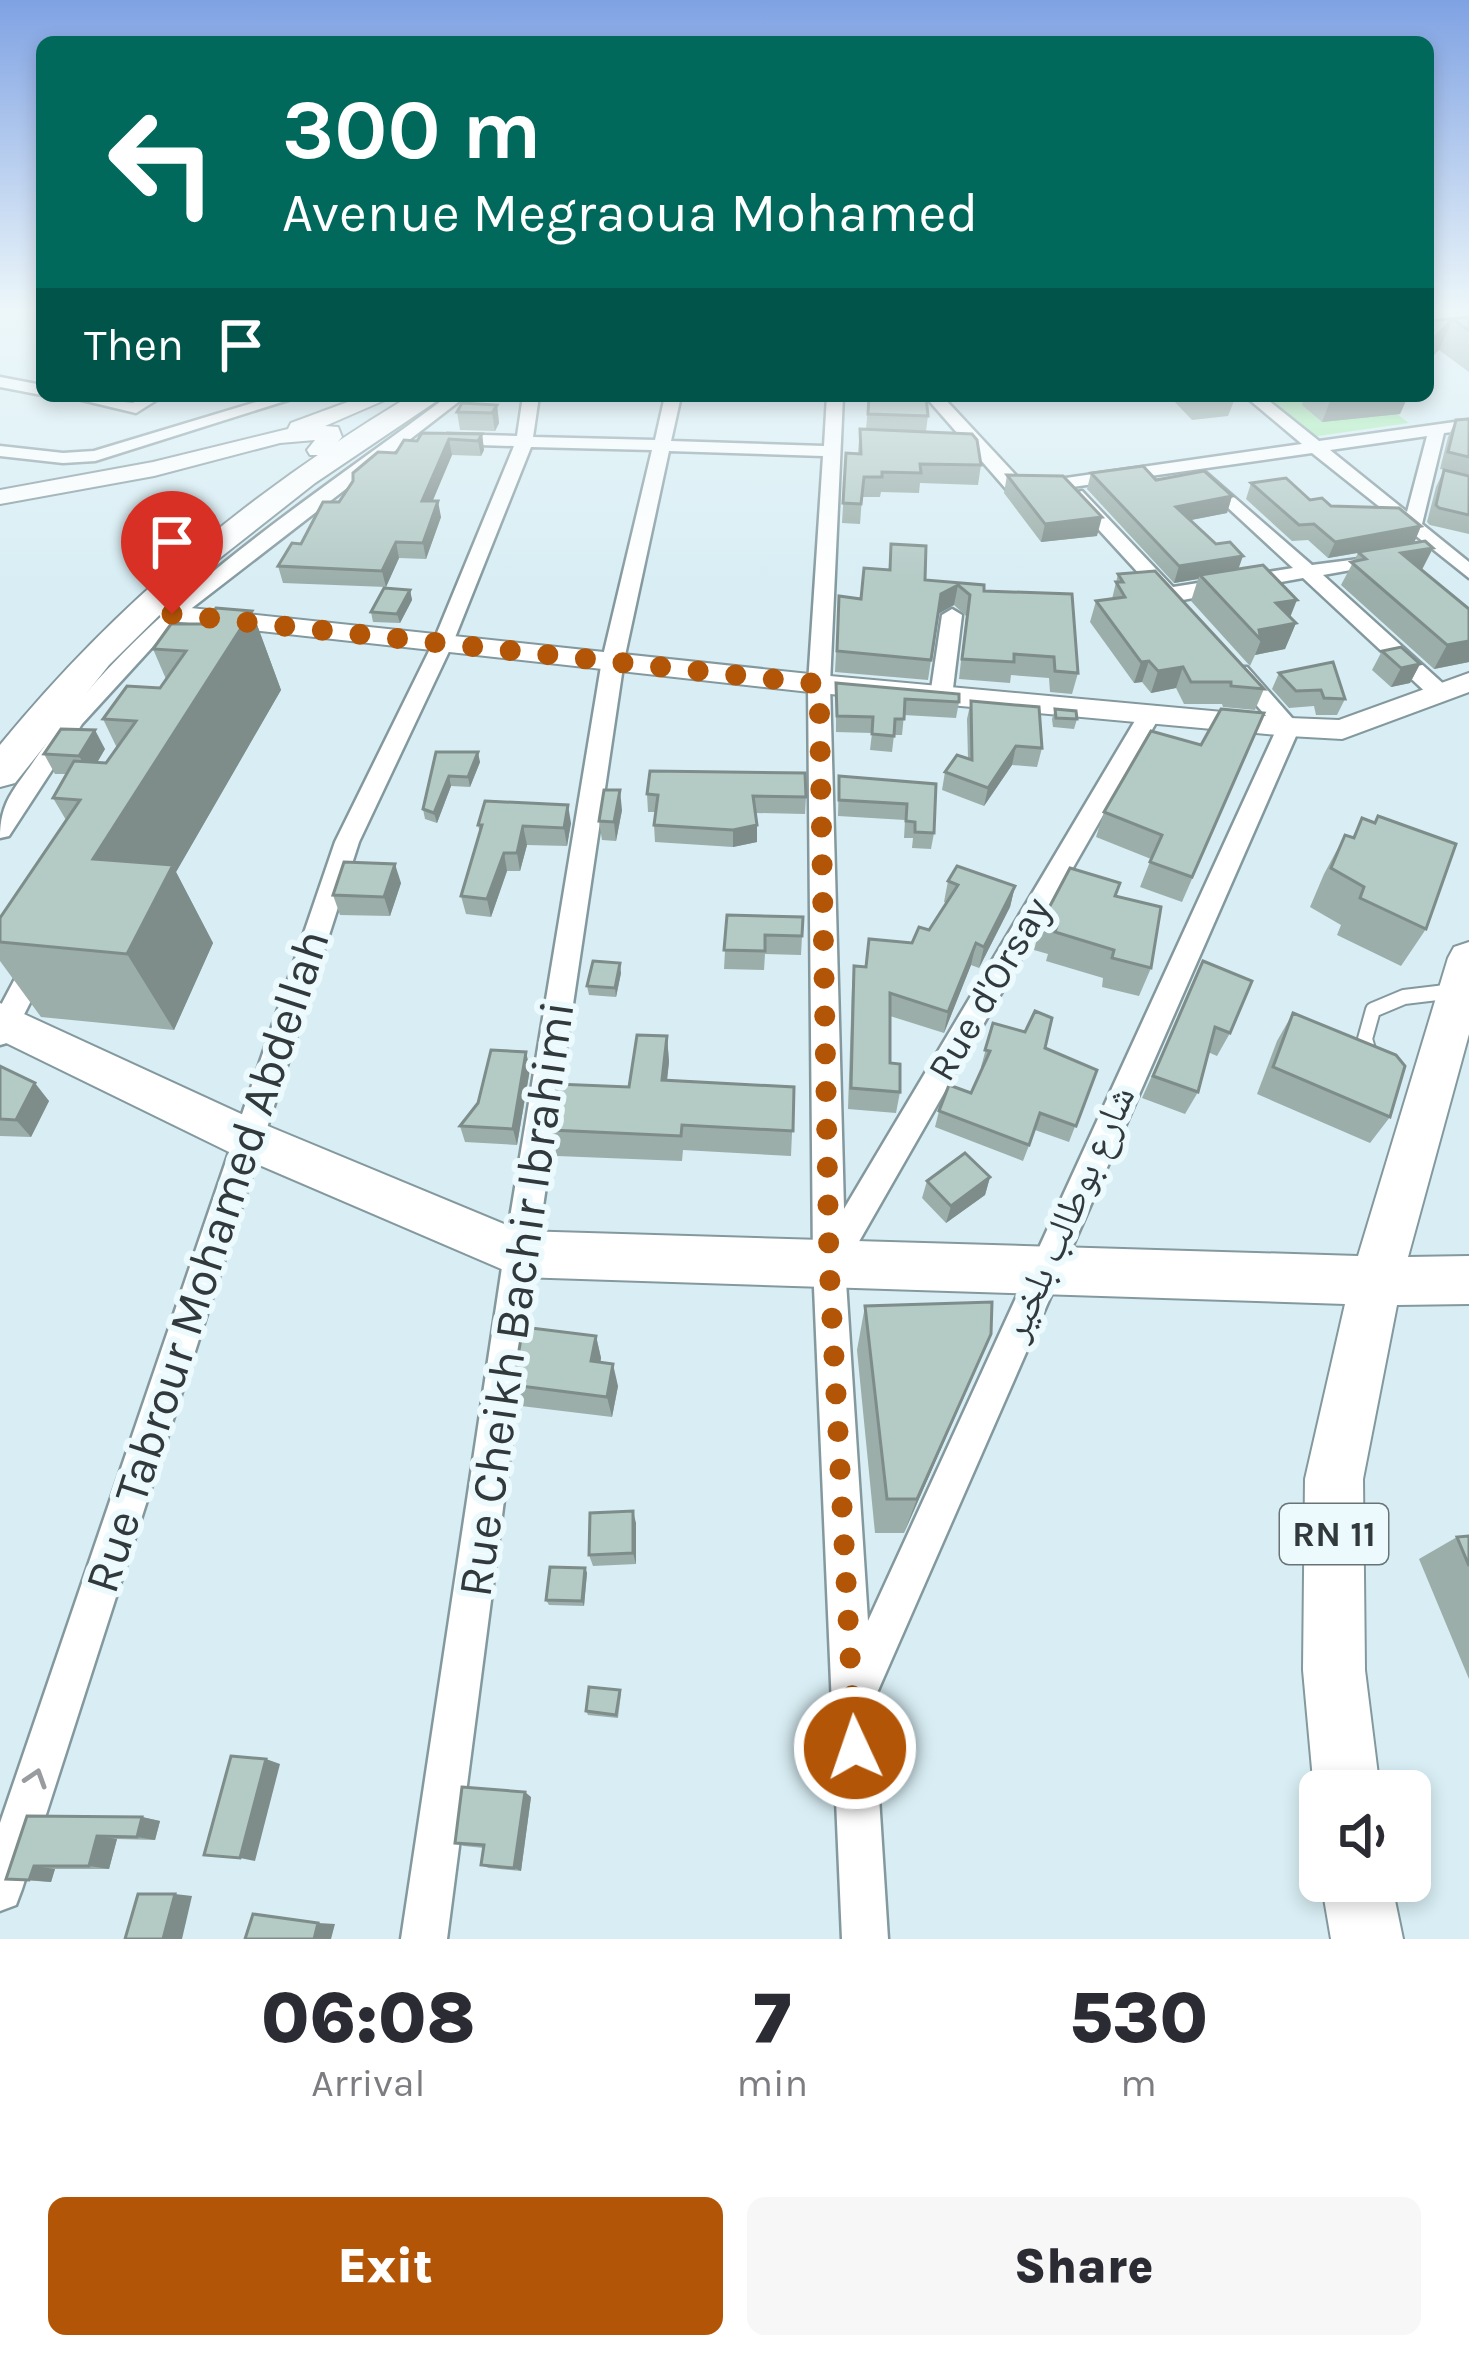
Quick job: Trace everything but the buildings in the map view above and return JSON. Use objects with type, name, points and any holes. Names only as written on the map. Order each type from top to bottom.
[{"type":"highway","points":[[0,742],[84,641],[162,564],[254,492],[400,402]]},
{"type":"highway","points":[[0,773],[104,645],[200,553],[335,452],[419,402]]},
{"type":"main road","name":"RN 11","points":[[1344,1770],[1334,1670],[1334,1479],[1416,1112],[1464,975]]},
{"type":"main road","points":[[2,1026],[246,1138],[520,1254],[1469,1280]]},
{"type":"main road","points":[[1360,1902],[1367,1939]]},
{"type":"street","points":[[134,402],[147,442]]},
{"type":"street","points":[[0,451],[63,458],[147,442],[272,402]]},
{"type":"street","points":[[279,436],[366,402]]},
{"type":"street","points":[[0,830],[74,719],[172,614],[450,402]]},
{"type":"street","name":"Rue Tabrour Mohamed Abdellah","points":[[0,1889],[347,842],[442,645],[524,442],[530,402]]},
{"type":"street","name":"Rue Cheikh Bachir Ibrahimi","points":[[424,1939],[520,1254],[613,660],[672,402]]},
{"type":"street","points":[[836,402],[819,684],[829,1264],[865,1939]]},
{"type":"street","points":[[939,402],[1017,488],[1469,425]]},
{"type":"street","points":[[1260,402],[1469,572]]},
{"type":"street","points":[[0,497],[154,469],[279,436],[316,430],[331,433],[319,450]]},
{"type":"street","points":[[1412,527],[1437,430]]},
{"type":"street","points":[[404,438],[664,446],[834,444],[858,439]]},
{"type":"street","points":[[951,442],[974,443]]},
{"type":"street","points":[[1192,466],[1440,693]]},
{"type":"street","points":[[1427,475],[1448,480]]},
{"type":"street","points":[[1065,483],[1184,610]]},
{"type":"street","points":[[1418,554],[1441,550]]},
{"type":"street","points":[[1169,594],[1396,557]]},
{"type":"street","points":[[172,614],[819,684],[1342,730],[1469,682]]},
{"type":"street","points":[[941,696],[952,615]]},
{"type":"street","points":[[2,1026],[111,820],[193,697],[250,624]]},
{"type":"street","points":[[1229,660],[1289,727]]},
{"type":"street","name":"Rue d'Orsay","points":[[829,1264],[1150,714]]},
{"type":"street","name":"شارع بوطالب بلخير","points":[[852,1700],[1289,727]]},
{"type":"lane","points":[[1376,1064],[1364,1047],[1373,1010],[1464,975]]},
{"type":"green space","points":[[1269,402],[1382,402],[1409,423],[1311,437]]},
{"type":"route","points":[[172,614],[819,684],[829,1264],[855,1748]]}]
